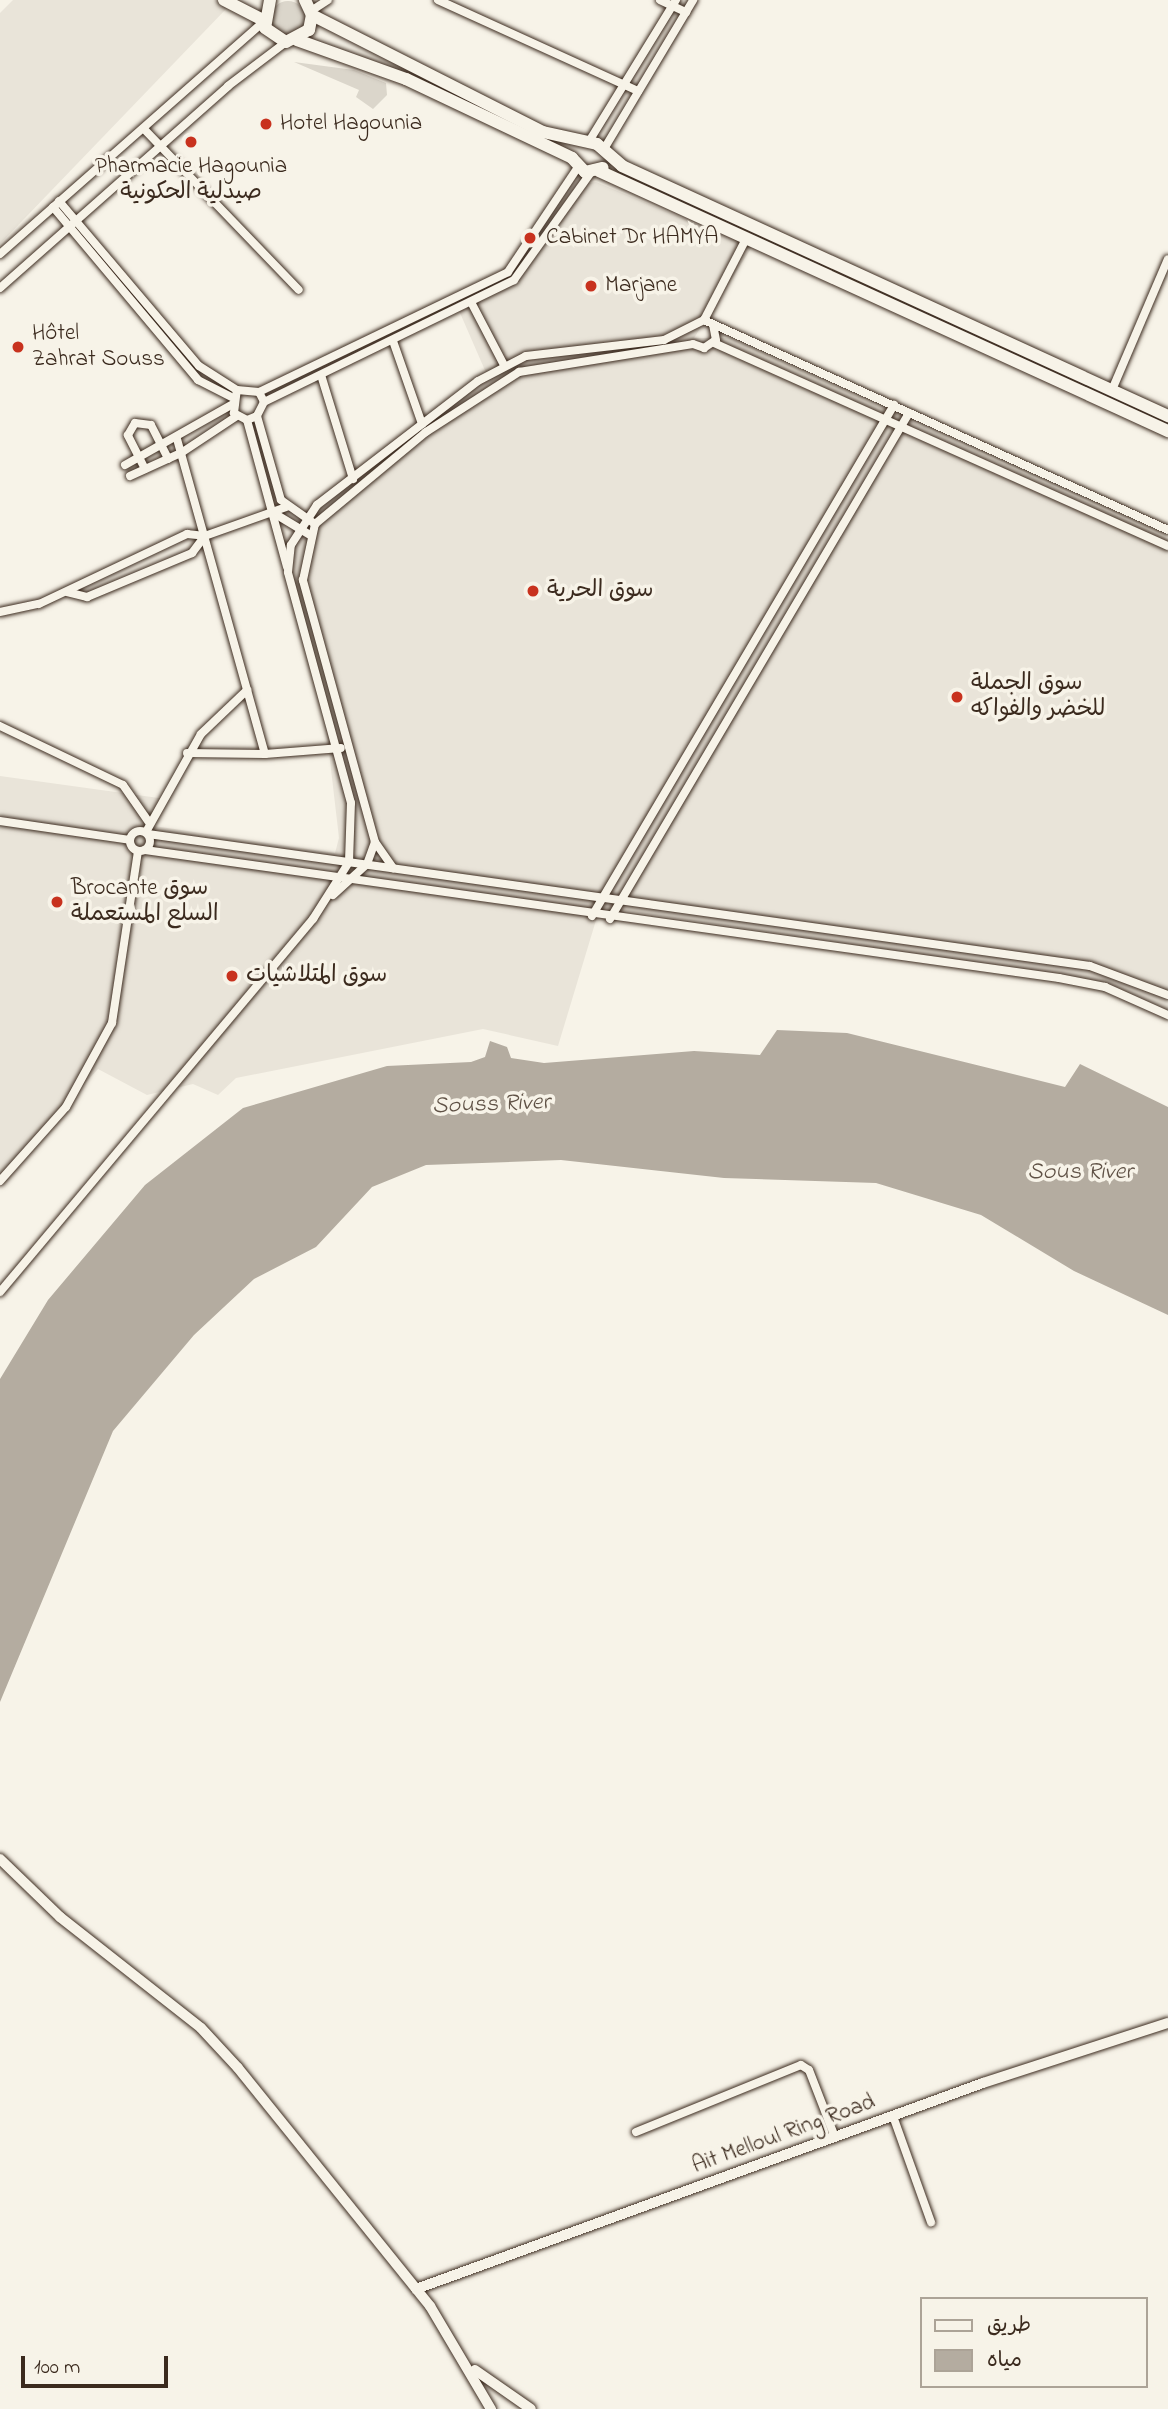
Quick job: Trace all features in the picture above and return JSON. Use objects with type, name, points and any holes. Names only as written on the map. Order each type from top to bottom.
[{"type":"main road","points":[[224,0],[263,21],[274,38],[291,41],[406,79],[586,168],[1168,431]]},
{"type":"main road","points":[[263,21],[270,0]]},
{"type":"main road","points":[[291,41],[309,30],[309,9],[510,116],[605,153],[1168,416]]},
{"type":"main road","points":[[585,144],[586,168]]},
{"type":"main road","points":[[586,168],[605,153]]},
{"type":"street","points":[[309,9],[328,0]]},
{"type":"street","points":[[438,0],[453,3],[638,91]]},
{"type":"street","points":[[660,0],[674,3],[686,12]]},
{"type":"street","points":[[605,153],[638,91],[694,0]]},
{"type":"street","points":[[585,144],[626,85],[674,3]]},
{"type":"street","points":[[0,254],[263,21]]},
{"type":"street","points":[[0,288],[160,146],[291,41]]},
{"type":"street","points":[[144,129],[299,290]]},
{"type":"street","points":[[315,524],[286,507],[257,416],[264,402],[393,341],[519,275],[586,168]]},
{"type":"street","points":[[125,465],[177,439],[233,397],[259,392],[508,272],[586,168]]},
{"type":"street","points":[[56,204],[195,362],[233,397],[237,416]]},
{"type":"street","points":[[288,572],[297,528],[303,518],[421,422],[504,365],[554,349],[664,340],[704,320],[747,239]]},
{"type":"street","points":[[1112,390],[1168,259]]},
{"type":"street","points":[[471,302],[504,365]]},
{"type":"street","points":[[704,320],[1168,530]]},
{"type":"street","points":[[713,325],[714,343]]},
{"type":"street","points":[[691,327],[693,344]]},
{"type":"street","points":[[393,341],[426,432]]},
{"type":"street","points":[[393,868],[375,842],[303,580],[310,535],[315,524],[357,486],[426,432],[485,390],[538,365],[714,343],[1168,546]]},
{"type":"street","points":[[321,375],[357,486]]},
{"type":"street","points":[[259,392],[264,402]]},
{"type":"street","points":[[592,916],[598,901],[894,405]]},
{"type":"street","points":[[610,919],[909,413]]},
{"type":"street","points":[[237,416],[247,419],[257,416]]},
{"type":"street","points":[[130,476],[181,453],[237,416]]},
{"type":"street","points":[[247,419],[351,803],[349,862],[328,899]]},
{"type":"street","points":[[145,469],[128,435],[135,423],[151,425],[168,459]]},
{"type":"street","points":[[177,439],[265,754]]},
{"type":"street","points":[[0,612],[67,592],[187,534],[205,536],[286,507]]},
{"type":"street","points":[[272,512],[310,535]]},
{"type":"street","points":[[67,592],[87,597],[192,553],[205,536]]},
{"type":"street","points":[[785,589],[800,596]]},
{"type":"street","points":[[780,598],[794,607]]},
{"type":"street","points":[[0,1181],[66,1107],[112,1023],[148,821],[187,753],[247,690]]},
{"type":"street","points":[[0,726],[122,785],[148,821]]},
{"type":"street","points":[[187,753],[265,754],[348,746]]},
{"type":"street","points":[[0,821],[130,840],[141,850],[340,877],[610,919],[1059,978],[1105,987],[1168,1015]]},
{"type":"street","points":[[130,840],[136,832],[147,833],[367,864],[598,901],[1090,966],[1168,995]]},
{"type":"street","points":[[0,1292],[328,899],[367,864],[375,842]]},
{"type":"street","points":[[0,1859],[60,1917],[201,2028],[294,2133],[416,2289],[472,2368],[491,2409]]},
{"type":"street","name":"Ait Melloul Ring Road","points":[[416,2289],[893,2116],[1168,2023]]},
{"type":"street","points":[[636,2132],[801,2065],[809,2070],[835,2137]]},
{"type":"street","points":[[893,2116],[931,2222]]},
{"type":"street","points":[[472,2368],[513,2401],[531,2409]]},
{"type":"street","points":[[497,2409],[513,2401]]},
{"type":"shaded area","points":[[13,0],[216,0],[227,8],[0,244],[0,13]]},
{"type":"shaded area","points":[[288,1],[300,6],[305,18],[300,30],[288,35],[276,30],[271,18],[276,6]]},
{"type":"shaded area","points":[[294,62],[354,70],[386,83],[387,95],[373,109],[356,97],[359,90]]},
{"type":"shaded area","points":[[596,182],[752,247],[694,338],[730,338],[1168,539],[1168,1010],[1105,982],[600,907],[558,1046],[483,1029],[236,1078],[218,1095],[193,1084],[147,1095],[98,1069],[0,1176],[0,776],[166,799],[154,826],[335,853],[339,838],[324,709],[292,573],[298,527],[487,375],[457,306],[516,276],[584,184]]},
{"type":"water","name":"Sous River","points":[[777,1030],[847,1033],[1065,1087],[1080,1064],[1168,1107],[1168,1315],[1074,1271],[981,1215],[876,1183],[724,1178],[561,1160],[426,1165],[372,1187],[316,1247],[254,1279],[194,1335],[113,1431],[0,1702],[0,1379],[48,1300],[145,1185],[243,1108],[387,1066],[471,1062],[485,1057],[490,1041],[507,1047],[511,1058],[544,1063],[694,1051],[760,1055]]},
{"type":"place","name":"Hotel Hagounia","points":[[266,124]]},
{"type":"place","name":"Pharmacie Hagounia صيدلية الحكونية","points":[[191,142]]},
{"type":"place","name":"Cabinet Dr HAMYA","points":[[530,238]]},
{"type":"place","name":"Marjane","points":[[591,286]]},
{"type":"place","name":"Hôtel Zahrat Souss","points":[[18,347]]},
{"type":"place","name":"سوق الحرية","points":[[533,591]]},
{"type":"place","name":"سوق الجملة للخضر والفواكه","points":[[957,697]]},
{"type":"place","name":"Brocante سوق السلع المستعملة","points":[[57,902]]},
{"type":"place","name":"سوق المتلاشيات","points":[[232,976]]},
{"type":"water label","name":"Souss River","points":[[491,1105]]}]
